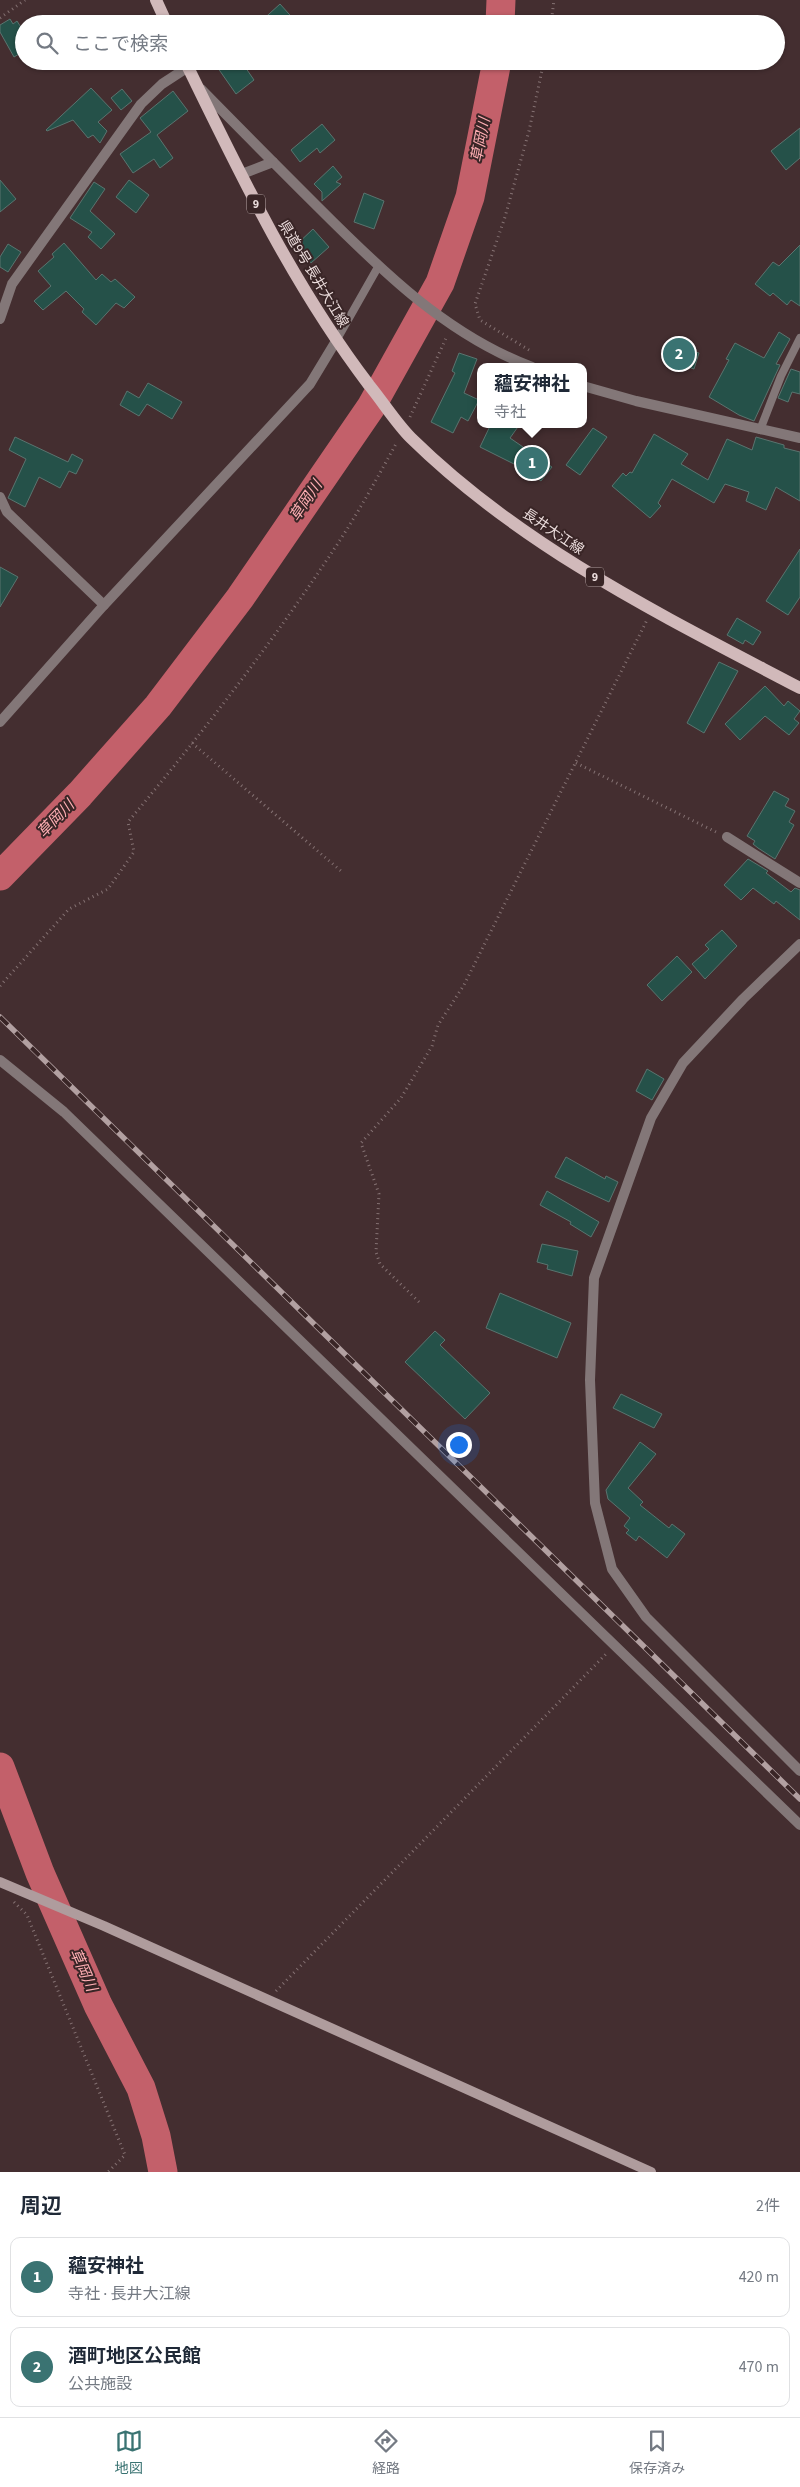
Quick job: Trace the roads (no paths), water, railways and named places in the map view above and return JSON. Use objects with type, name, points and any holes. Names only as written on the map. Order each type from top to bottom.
[{"type":"main road","points":[[156,0],[163,15]]},
{"type":"main road","name":"県道9号 長井大江線","points":[[190,70],[271,236],[336,341]]},
{"type":"main road","name":"長井大江線","points":[[336,341],[407,433],[490,508],[557,555],[651,610],[800,688]]},
{"type":"street","points":[[0,318],[12,284],[141,104],[180,70]]},
{"type":"street","points":[[199,86],[379,268],[453,327],[510,359],[521,363]]},
{"type":"street","points":[[242,174],[273,162]]},
{"type":"street","points":[[0,722],[104,605],[310,384],[336,341]]},
{"type":"street","points":[[587,387],[636,401],[800,438]]},
{"type":"street","points":[[0,497],[7,512],[104,605]]},
{"type":"street","points":[[727,837],[800,883]]},
{"type":"street","points":[[800,944],[683,1063],[651,1118],[594,1278],[590,1380],[595,1503],[612,1570],[646,1617],[800,1772]]},
{"type":"street","points":[[0,1060],[64,1112],[800,1825]]},
{"type":"street","points":[[0,1882],[104,1926],[651,2172]]},
{"type":"lane","points":[[336,341],[379,268]]},
{"type":"lane","points":[[760,430],[781,376],[800,338]]},
{"type":"waterway","name":"草岡川","points":[[500,15],[501,0]]},
{"type":"waterway","name":"草岡川","points":[[0,876],[80,794],[158,706],[240,598],[371,407],[440,283],[470,197],[495,70]]},
{"type":"waterway","name":"草岡川","points":[[0,1767],[40,1873],[98,2005],[141,2088],[156,2136],[163,2172]]},
{"type":"railway","points":[[0,1017],[800,1799]]},
{"type":"place","name":"酒町地区公民館","points":[[679,354]]},
{"type":"place","name":"蘊安神社","points":[[532,463]]}]
